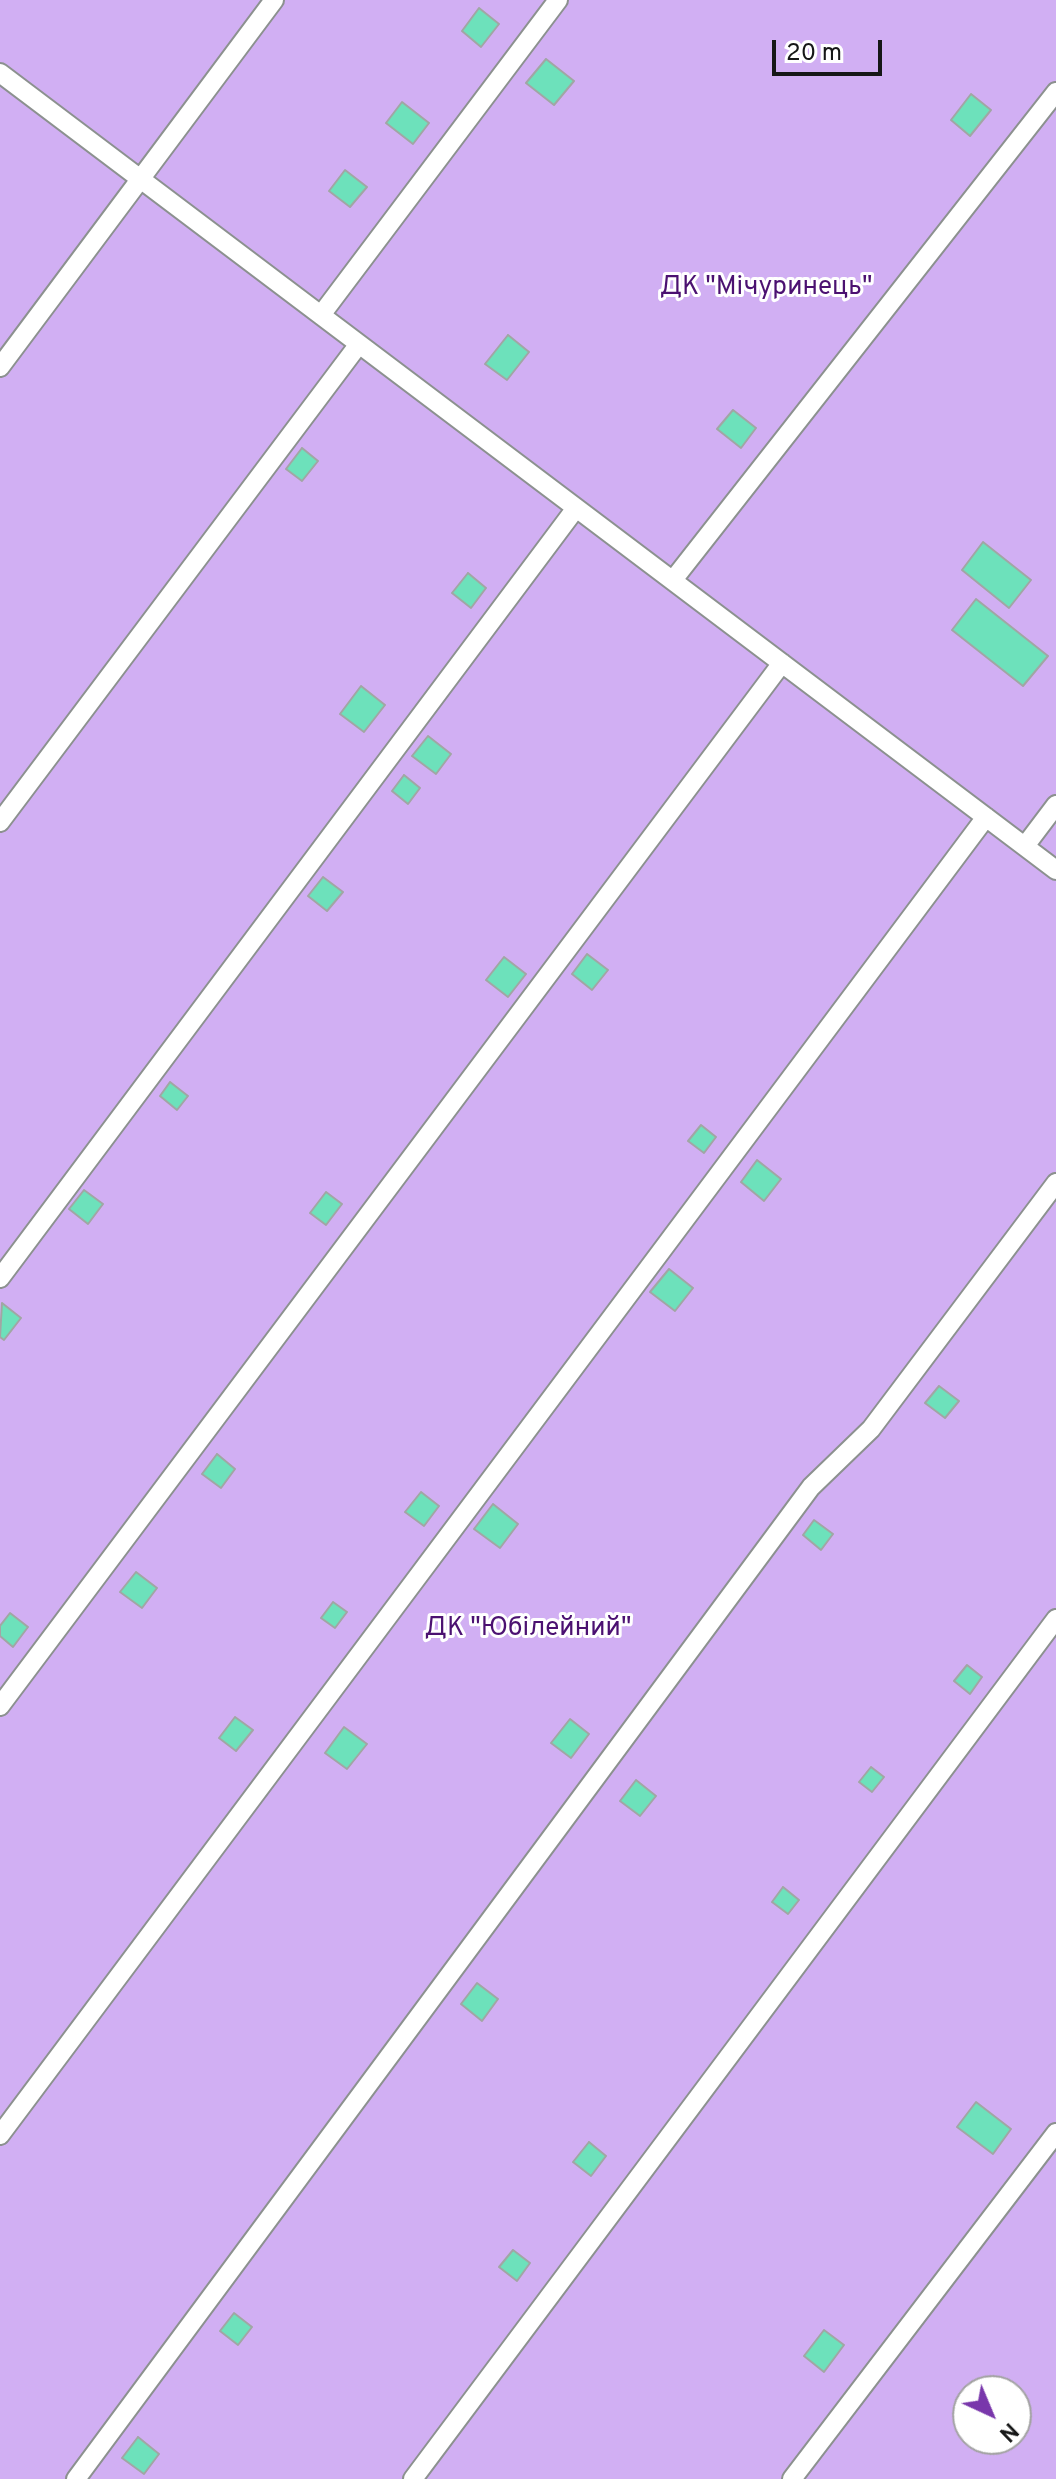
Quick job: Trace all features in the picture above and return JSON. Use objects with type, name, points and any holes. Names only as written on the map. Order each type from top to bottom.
[{"type":"lane","points":[[0,367],[274,0]]},
{"type":"lane","points":[[321,315],[558,0]]},
{"type":"lane","points":[[0,73],[1056,870]]},
{"type":"lane","points":[[673,580],[1056,92]]},
{"type":"lane","points":[[0,822],[359,344]]},
{"type":"lane","points":[[0,1278],[576,508]]},
{"type":"lane","points":[[0,1706],[782,663]]},
{"type":"lane","points":[[1025,846],[1056,805]]},
{"type":"lane","points":[[0,2135],[986,817]]},
{"type":"lane","points":[[76,2479],[811,1487],[871,1429],[1056,1183]]},
{"type":"lane","points":[[413,2479],[1056,1619]]},
{"type":"lane","points":[[792,2479],[1056,2133]]},
{"type":"green space","name":"ДК \"Юбілейний\"","points":[[0,0],[1056,0],[1056,2479],[0,2479]]},
{"type":"building","points":[[479,8],[499,24],[481,47],[462,31]]},
{"type":"building","points":[[546,59],[574,81],[554,105],[526,83]]},
{"type":"building","points":[[971,94],[991,110],[970,136],[951,120]]},
{"type":"building","points":[[402,102],[429,123],[413,144],[386,123]]},
{"type":"building","points":[[345,170],[367,187],[350,207],[329,191]]},
{"type":"building","points":[[508,335],[529,352],[507,380],[485,364]]},
{"type":"building","points":[[733,410],[756,428],[741,448],[717,429]]},
{"type":"building","points":[[302,448],[318,461],[302,481],[286,469]]},
{"type":"building","points":[[983,542],[1031,580],[1009,608],[962,570]]},
{"type":"building","points":[[468,573],[486,588],[471,608],[452,593]]},
{"type":"building","points":[[976,599],[1048,656],[1023,686],[952,630]]},
{"type":"building","points":[[361,686],[385,705],[364,732],[340,714]]},
{"type":"building","points":[[428,736],[451,754],[436,774],[412,756]]},
{"type":"building","points":[[404,775],[420,788],[408,804],[392,791]]},
{"type":"building","points":[[323,877],[343,892],[327,911],[308,896]]},
{"type":"building","points":[[587,954],[608,970],[592,990],[572,974]]},
{"type":"building","points":[[504,957],[526,974],[508,997],[486,980]]},
{"type":"building","points":[[170,1082],[188,1096],[177,1110],[160,1096]]},
{"type":"building","points":[[701,1125],[716,1137],[704,1153],[688,1141]]},
{"type":"building","points":[[757,1160],[781,1179],[764,1201],[741,1182]]},
{"type":"building","points":[[84,1190],[103,1204],[88,1224],[69,1209]]},
{"type":"building","points":[[326,1192],[342,1204],[326,1225],[310,1213]]},
{"type":"building","points":[[669,1269],[693,1288],[675,1311],[650,1292]]},
{"type":"building","points":[[2,1303],[21,1318],[4,1340],[0,1337]]},
{"type":"building","points":[[939,1386],[959,1401],[945,1418],[925,1403]]},
{"type":"building","points":[[217,1454],[235,1469],[221,1488],[202,1474]]},
{"type":"building","points":[[421,1492],[439,1506],[424,1526],[405,1512]]},
{"type":"building","points":[[493,1504],[518,1524],[500,1548],[474,1529]]},
{"type":"building","points":[[814,1520],[833,1534],[821,1550],[803,1535]]},
{"type":"building","points":[[136,1572],[157,1588],[142,1608],[120,1592]]},
{"type":"building","points":[[333,1602],[347,1612],[335,1628],[321,1618]]},
{"type":"building","points":[[10,1613],[28,1627],[13,1647],[0,1636],[0,1626]]},
{"type":"building","points":[[967,1665],[982,1677],[970,1694],[954,1681]]},
{"type":"building","points":[[235,1717],[253,1730],[236,1751],[219,1738]]},
{"type":"building","points":[[570,1719],[589,1734],[571,1758],[551,1743]]},
{"type":"building","points":[[344,1727],[367,1744],[347,1769],[325,1753]]},
{"type":"building","points":[[871,1767],[884,1777],[872,1792],[859,1782]]},
{"type":"building","points":[[636,1780],[656,1796],[640,1816],[620,1801]]},
{"type":"building","points":[[783,1887],[799,1900],[788,1914],[772,1902]]},
{"type":"building","points":[[477,1983],[498,1999],[482,2021],[461,2004]]},
{"type":"building","points":[[976,2102],[1011,2129],[993,2154],[957,2127]]},
{"type":"building","points":[[589,2142],[606,2156],[591,2176],[573,2162]]},
{"type":"building","points":[[513,2250],[530,2263],[517,2281],[499,2267]]},
{"type":"building","points":[[234,2313],[252,2327],[238,2345],[220,2331]]},
{"type":"building","points":[[824,2330],[844,2345],[824,2372],[804,2356]]},
{"type":"building","points":[[138,2437],[159,2454],[144,2474],[122,2458]]},
{"type":"park label","name":"ДК \"Мічуринець\"","points":[[766,289]]}]
